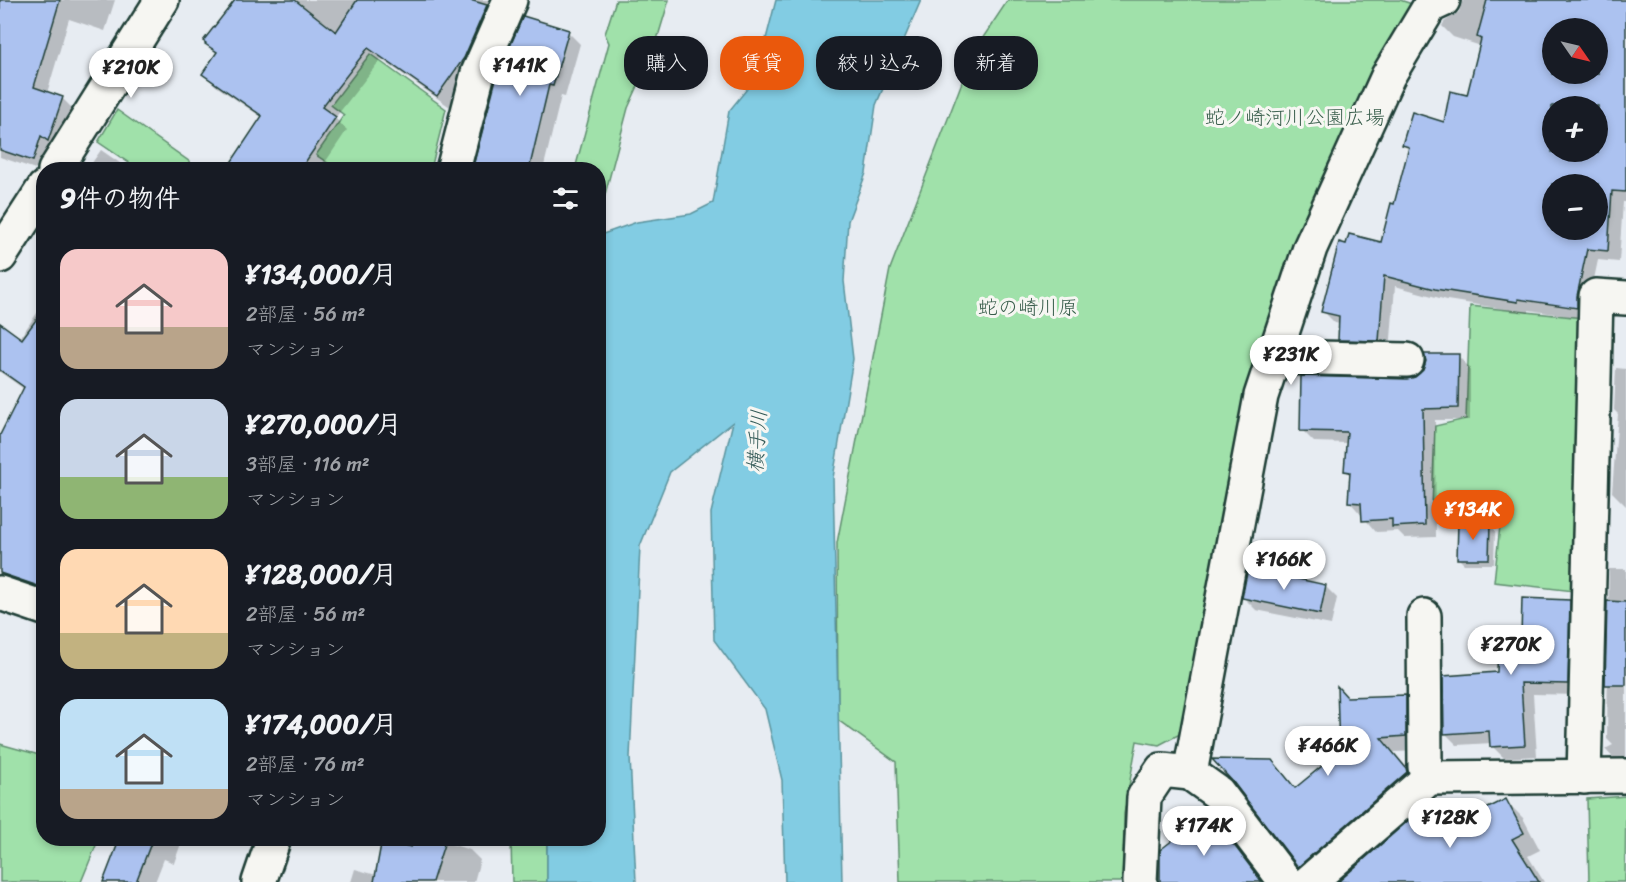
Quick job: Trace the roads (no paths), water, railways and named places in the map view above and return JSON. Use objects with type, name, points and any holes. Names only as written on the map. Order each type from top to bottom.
[{"type":"street","points":[[60,162],[162,0]]},
{"type":"street","points":[[455,162],[478,73],[510,0]]},
{"type":"street","points":[[1190,773],[1261,396],[1310,248],[1388,76],[1430,6],[1443,0]]},
{"type":"street","points":[[0,256],[36,200]]},
{"type":"street","points":[[1584,777],[1596,296],[1626,298]]},
{"type":"street","points":[[1274,357],[1407,360]]},
{"type":"street","points":[[0,593],[36,605]]},
{"type":"street","points":[[1424,616],[1425,767],[1429,778]]},
{"type":"street","points":[[1140,882],[1144,797],[1162,770],[1190,773],[1218,793],[1286,882]]},
{"type":"street","points":[[1309,882],[1429,778],[1626,776]]},
{"type":"street","points":[[260,882],[271,846]]},
{"type":"water","name":"横手川","points":[[776,0],[921,0],[906,36],[816,36],[816,90],[882,90],[876,105],[866,173],[848,221],[844,281],[853,359],[833,478],[842,882],[785,882],[782,780],[765,709],[714,640],[711,513],[733,422],[670,472],[640,546],[630,757],[636,882],[547,882],[547,846],[606,846],[606,233],[637,222],[691,214],[713,203],[729,111],[746,90],[804,90],[804,36],[767,36]]},
{"type":"park label","name":"蛇ノ崎河川公園広場","points":[[1295,117]]},
{"type":"park label","name":"蛇の崎川原","points":[[1028,307]]}]
